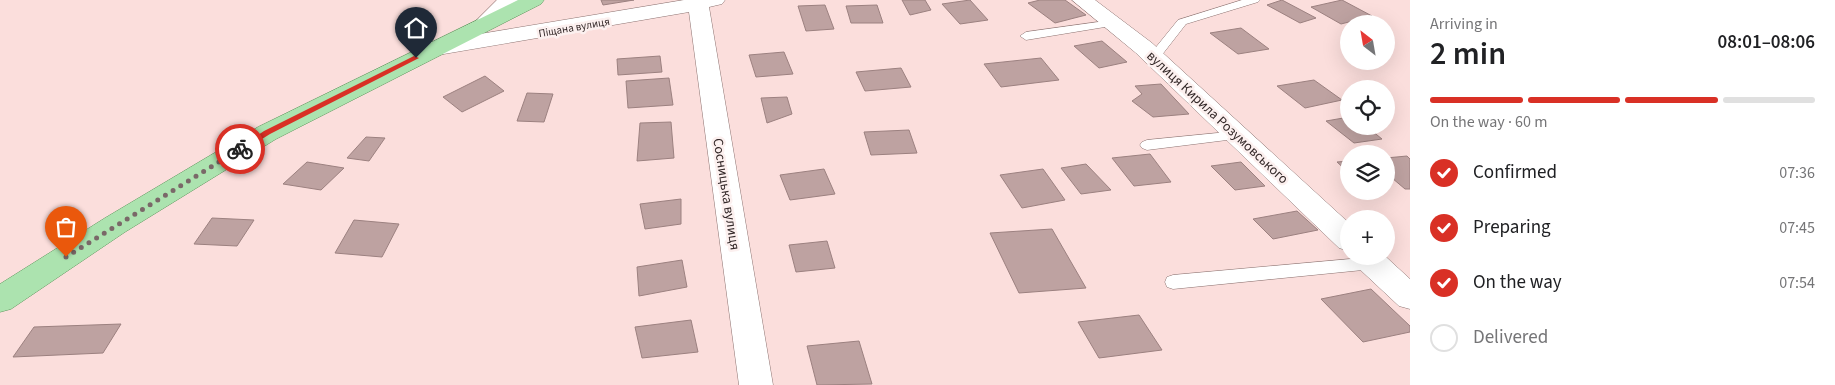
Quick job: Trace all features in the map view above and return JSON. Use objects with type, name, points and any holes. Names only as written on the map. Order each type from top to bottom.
[{"type":"main road","points":[[0,300],[115,225],[267,133],[534,0]]},
{"type":"street","points":[[483,25],[508,0]]},
{"type":"street","name":"вулиця Кирила Розумовського","points":[[1082,0],[1154,57],[1340,231]]},
{"type":"street","name":"Піщана вулиця","points":[[432,50],[580,26],[706,2]]},
{"type":"street","name":"Сосницька вулиця","points":[[706,2],[756,385]]},
{"type":"street","points":[[1375,265],[1410,297]]},
{"type":"lane","points":[[1154,57],[1182,22],[1254,0]]},
{"type":"lane","points":[[1026,36],[1113,23]]},
{"type":"lane","points":[[1148,145],[1238,135]]},
{"type":"lane","points":[[1172,282],[1340,263]]},
{"type":"building","points":[[601,0],[634,0],[603,5]]},
{"type":"building","points":[[902,0],[925,0],[931,10],[910,15]]},
{"type":"building","points":[[970,0],[988,20],[960,24],[942,4]]},
{"type":"building","points":[[1040,0],[1065,0],[1086,15],[1055,23],[1028,3]]},
{"type":"building","points":[[1282,0],[1316,18],[1300,23],[1267,5]]},
{"type":"building","points":[[1342,0],[1370,15],[1340,15],[1340,23],[1311,7]]},
{"type":"building","points":[[825,5],[834,29],[806,31],[798,6]]},
{"type":"building","points":[[877,5],[883,23],[851,23],[846,6]]},
{"type":"building","points":[[1241,28],[1269,49],[1238,54],[1210,33]]},
{"type":"building","points":[[1102,41],[1127,62],[1099,68],[1074,46]]},
{"type":"building","points":[[784,52],[793,74],[756,77],[749,55]]},
{"type":"building","points":[[660,56],[662,72],[618,75],[617,59]]},
{"type":"building","points":[[1041,58],[1059,80],[1001,87],[984,64]]},
{"type":"building","points":[[901,68],[911,87],[865,91],[856,72]]},
{"type":"building","points":[[485,76],[504,91],[462,112],[443,97]]},
{"type":"building","points":[[669,78],[673,105],[628,108],[626,81]]},
{"type":"building","points":[[1314,80],[1340,100],[1305,108],[1277,86]]},
{"type":"building","points":[[1161,84],[1189,114],[1153,117],[1132,101],[1142,94],[1135,86]]},
{"type":"building","points":[[527,93],[553,94],[544,122],[517,121]]},
{"type":"building","points":[[787,97],[792,114],[767,123],[761,98]]},
{"type":"building","points":[[1340,119],[1340,132],[1326,121]]},
{"type":"building","points":[[671,122],[674,158],[637,161],[640,123]]},
{"type":"building","points":[[909,130],[917,153],[871,155],[864,132]]},
{"type":"building","points":[[1344,135],[1377,135],[1382,139],[1354,143]]},
{"type":"building","points":[[366,137],[385,138],[369,161],[347,158]]},
{"type":"building","points":[[1150,154],[1171,182],[1134,186],[1112,158]]},
{"type":"building","points":[[1407,156],[1410,159],[1410,189],[1405,189],[1395,181],[1395,157]]},
{"type":"building","points":[[307,162],[344,168],[321,190],[283,184]]},
{"type":"building","points":[[1241,162],[1265,186],[1235,190],[1211,166]]},
{"type":"building","points":[[1086,164],[1111,190],[1081,194],[1061,168]]},
{"type":"building","points":[[824,169],[835,194],[790,200],[780,175]]},
{"type":"building","points":[[1043,169],[1065,200],[1022,208],[1000,175]]},
{"type":"building","points":[[681,199],[681,224],[645,229],[640,204]]},
{"type":"building","points":[[1297,211],[1318,230],[1273,239],[1253,219]]},
{"type":"building","points":[[212,218],[254,220],[237,246],[194,244]]},
{"type":"building","points":[[354,220],[399,224],[382,257],[335,253]]},
{"type":"building","points":[[1052,229],[1086,288],[1019,293],[990,233]]},
{"type":"building","points":[[827,241],[835,268],[796,272],[789,245]]},
{"type":"building","points":[[682,260],[687,287],[639,296],[637,267]]},
{"type":"building","points":[[1371,289],[1410,326],[1410,332],[1363,342],[1321,299]]},
{"type":"building","points":[[1139,315],[1162,350],[1099,358],[1078,322]]},
{"type":"building","points":[[691,320],[698,352],[642,358],[635,327]]},
{"type":"building","points":[[121,324],[103,353],[13,357],[34,327]]},
{"type":"building","points":[[859,341],[872,384],[817,385],[807,346]]},
{"type":"way so far","points":[[66,257],[240,149]]},
{"type":"route","points":[[240,149],[267,133],[416,58]]}]
